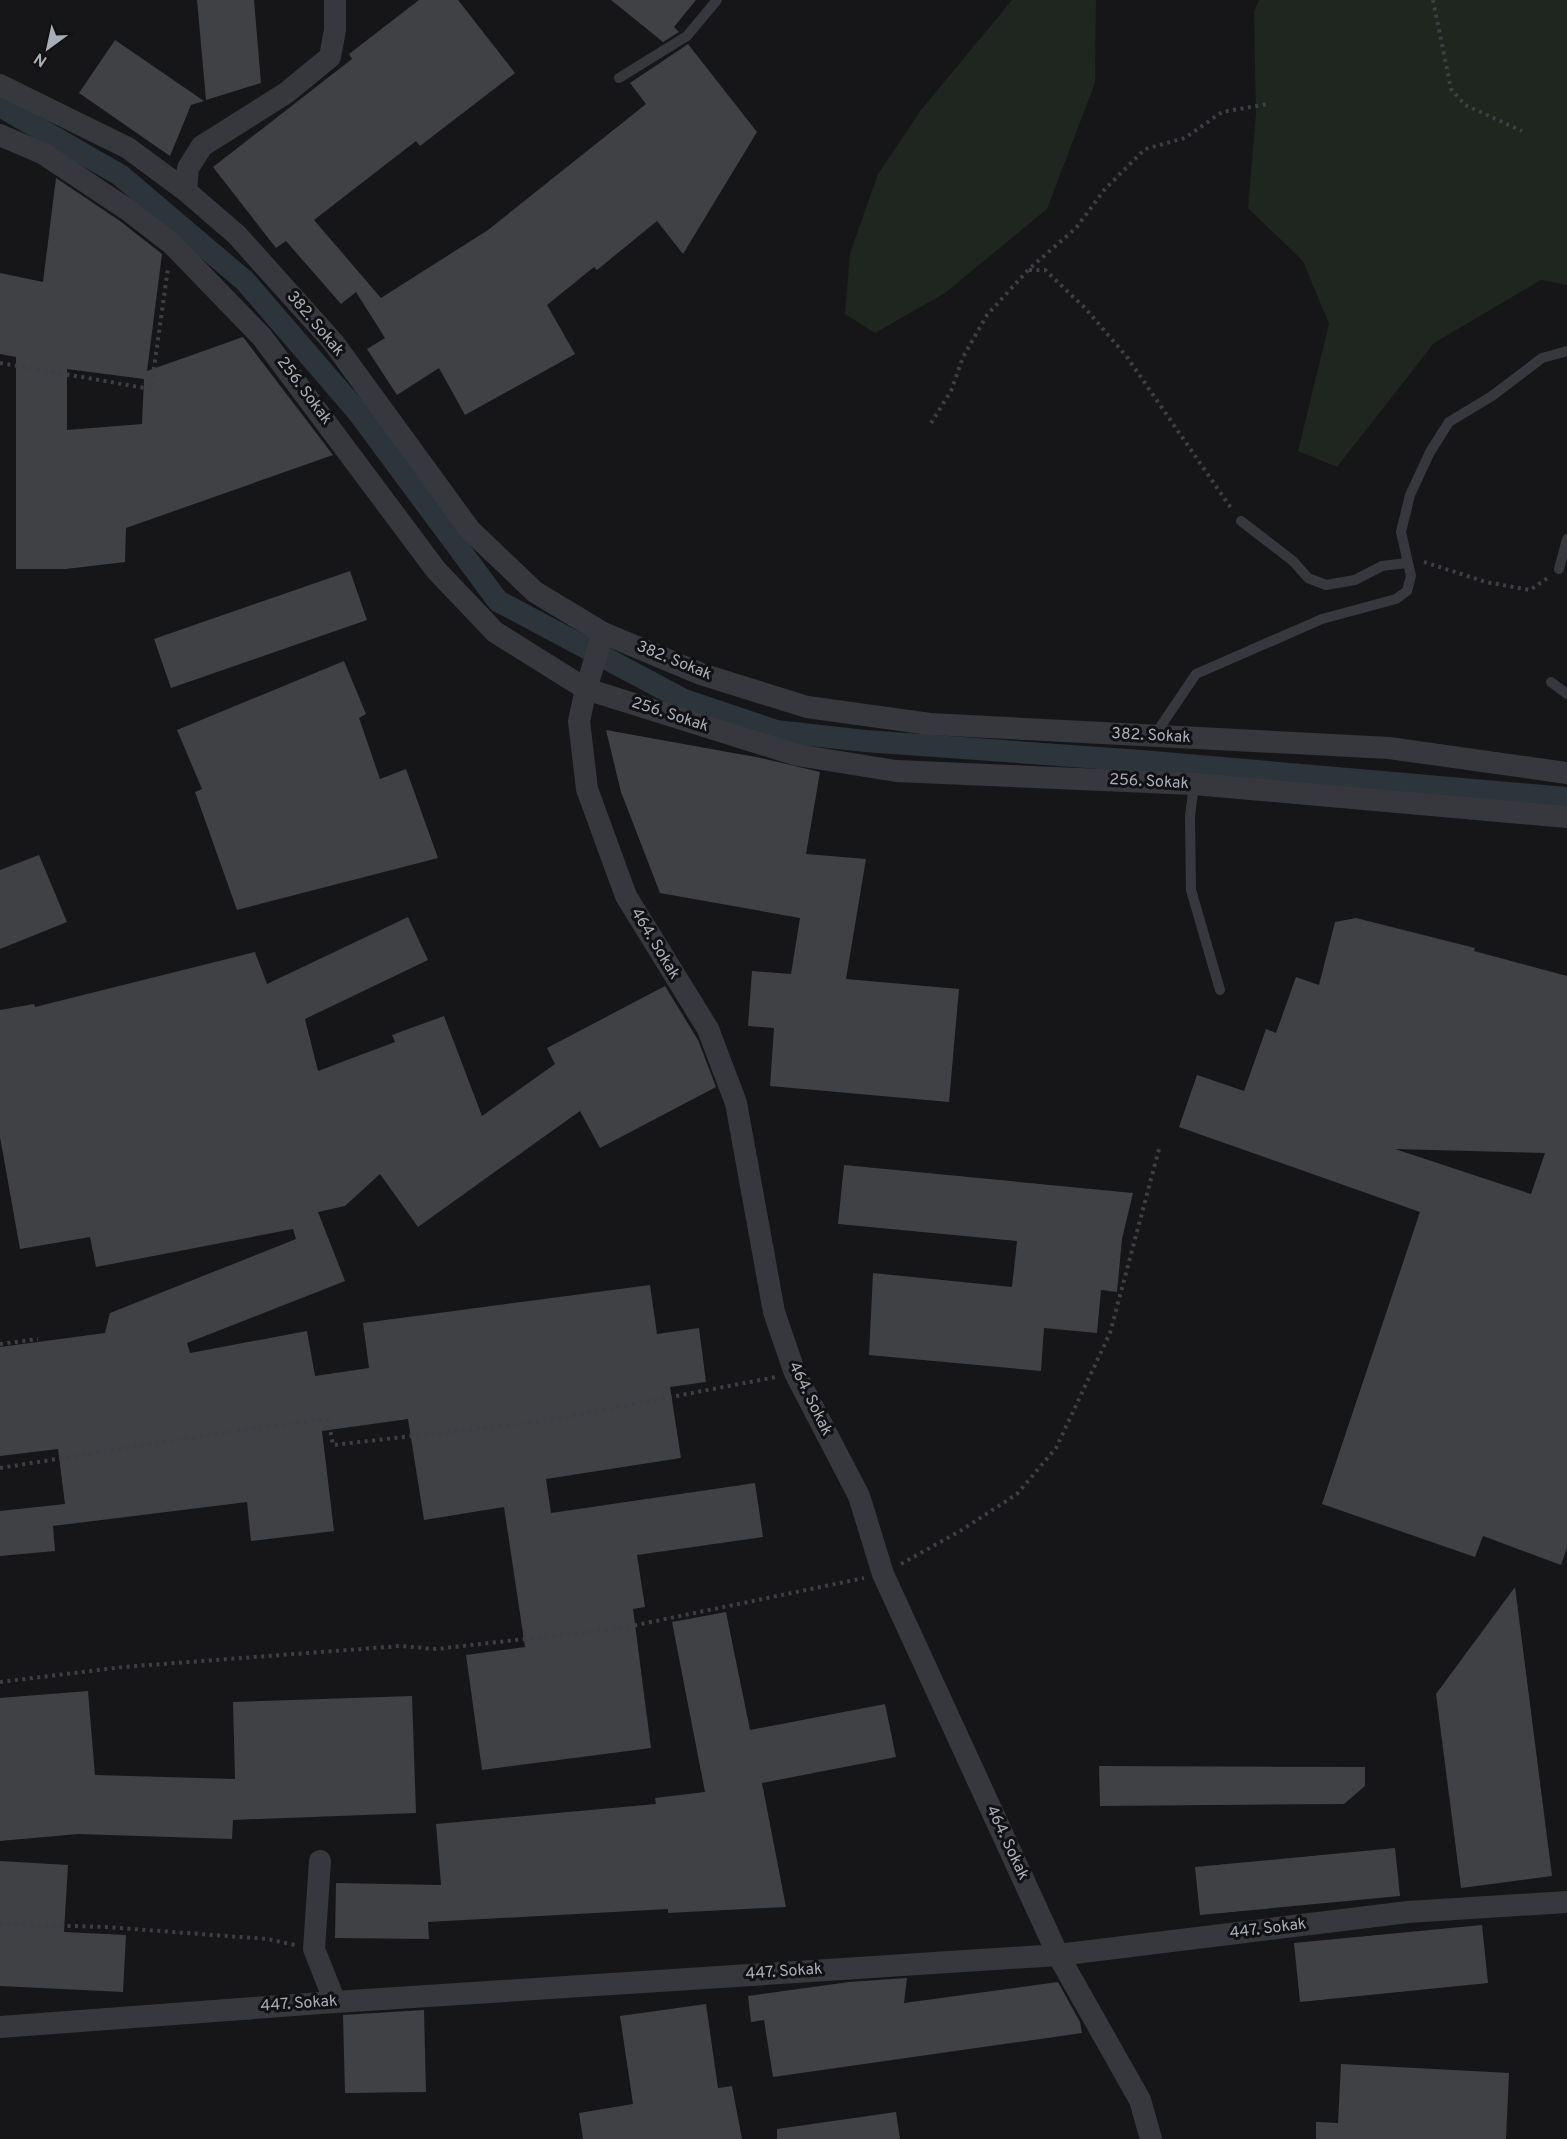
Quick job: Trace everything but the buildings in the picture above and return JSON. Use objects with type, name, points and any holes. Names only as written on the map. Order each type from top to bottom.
[{"type":"street","points":[[186,191],[188,168],[202,146],[286,93],[330,57],[336,30],[335,0]]},
{"type":"street","name":"382. Sokak","points":[[0,85],[128,148],[186,191],[237,235],[333,342],[470,530],[535,592],[603,634],[701,674],[807,707],[930,724],[1389,748],[1567,772]]},
{"type":"street","name":"256. Sokak","points":[[0,135],[44,154],[128,210],[172,244],[262,337],[436,570],[495,632],[588,680],[796,755],[896,771],[1194,784],[1567,817]]},
{"type":"street","name":"464. Sokak","points":[[603,634],[588,680],[579,721],[587,789],[626,896],[708,1029],[736,1103],[774,1312],[795,1373],[859,1496],[883,1574],[1058,1954],[1140,2100],[1151,2139]]},
{"type":"street","points":[[320,1861],[314,1949],[335,2001]]},
{"type":"street","name":"447. Sokak","points":[[0,2027],[335,2001],[1058,1954],[1408,1912],[1567,1902]]},
{"type":"lane","points":[[619,78],[687,36],[717,0]]},
{"type":"lane","points":[[1154,736],[1196,674],[1322,619],[1396,599],[1407,591],[1411,576],[1406,563],[1401,532],[1410,495],[1430,452],[1449,422],[1492,396],[1542,358],[1567,351]]},
{"type":"lane","points":[[1241,521],[1293,561],[1308,578],[1326,585],[1354,580],[1383,566],[1406,563]]},
{"type":"lane","points":[[1559,569],[1567,539]]},
{"type":"lane","points":[[1551,682],[1567,694]]},
{"type":"lane","points":[[1194,784],[1190,816],[1191,890],[1220,990]]},
{"type":"path","points":[[1433,0],[1451,89],[1465,105],[1522,131]]},
{"type":"path","points":[[931,423],[951,392],[963,357],[987,315],[1029,269],[1076,228],[1105,189],[1145,149],[1185,138],[1222,112],[1268,104]]},
{"type":"path","points":[[0,363],[151,389],[172,244]]},
{"type":"path","points":[[1029,269],[1045,270],[1085,308],[1127,357],[1241,521]]},
{"type":"path","points":[[1406,563],[1429,562],[1486,582],[1530,590],[1559,569]]},
{"type":"path","points":[[0,1682],[123,1667],[400,1646],[436,1649],[622,1628],[883,1574],[960,1531],[1017,1494],[1056,1448],[1110,1333],[1159,1149]]},
{"type":"path","points":[[0,1344],[38,1339]]},
{"type":"path","points":[[0,1468],[240,1430],[328,1419],[333,1445],[533,1422],[795,1373]]},
{"type":"path","points":[[0,1924],[106,1927],[267,1939],[314,1949]]},
{"type":"shaded area","points":[[1012,0],[1096,0],[1095,83],[1047,209],[945,293],[875,333],[845,314],[850,253],[878,174],[921,110]]},
{"type":"shaded area","points":[[1259,0],[1567,0],[1567,285],[1541,280],[1434,343],[1337,467],[1298,451],[1329,324],[1303,261],[1248,208],[1256,113],[1254,12]]},
{"type":"waterway","points":[[0,106],[120,175],[245,281],[357,411],[498,601],[684,700],[776,731],[865,741],[1141,761],[1567,798]]}]
